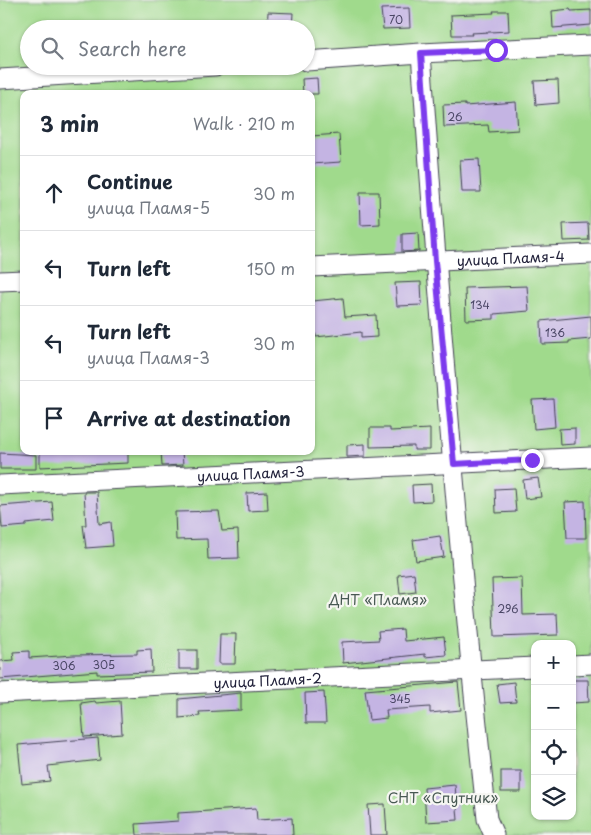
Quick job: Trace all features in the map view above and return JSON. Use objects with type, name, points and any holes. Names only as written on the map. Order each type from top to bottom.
[{"type":"street","points":[[315,60],[591,45]]},
{"type":"street","points":[[421,53],[435,261],[471,670],[487,819],[494,835]]},
{"type":"street","points":[[0,79],[66,75]]},
{"type":"street","name":"улица Пламя-4","points":[[315,267],[591,254]]},
{"type":"street","points":[[0,281],[20,280]]},
{"type":"street","name":"улица Пламя-3","points":[[0,485],[591,457]]},
{"type":"street","points":[[576,665],[591,664]]},
{"type":"street","name":"улица Пламя-2","points":[[0,693],[531,667]]},
{"type":"green space","name":"ДНТ «Пламя»","points":[[0,0],[591,0],[591,835],[0,835]]},
{"type":"building","points":[[409,8],[410,28],[383,29],[381,9]]},
{"type":"building","points":[[570,9],[571,11],[591,10],[591,25],[553,28],[552,11]]},
{"type":"building","points":[[493,11],[508,11],[509,31],[452,35],[451,15],[494,13]]},
{"type":"building","points":[[268,12],[293,13],[293,20],[268,20]]},
{"type":"building","points":[[317,78],[318,94],[315,94],[315,90],[303,90],[302,79]]},
{"type":"building","points":[[558,80],[559,103],[536,105],[534,81]]},
{"type":"building","points":[[516,102],[518,130],[489,132],[488,125],[444,127],[443,105],[465,104],[465,106]]},
{"type":"building","points":[[339,134],[341,162],[315,164],[315,136]]},
{"type":"building","points":[[479,159],[481,192],[462,192],[460,160]]},
{"type":"building","points":[[360,192],[379,192],[380,224],[361,225]]},
{"type":"building","points":[[588,223],[589,240],[564,241],[563,224]]},
{"type":"building","points":[[418,233],[419,251],[402,252],[402,234]]},
{"type":"building","points":[[421,282],[422,305],[397,306],[395,283]]},
{"type":"building","points":[[527,286],[529,311],[494,314],[494,319],[466,320],[465,288]]},
{"type":"building","points":[[343,298],[345,317],[376,315],[377,337],[361,338],[361,332],[316,337],[315,301]]},
{"type":"building","points":[[591,316],[591,339],[569,341],[569,343],[542,344],[541,321]]},
{"type":"building","points":[[553,399],[555,427],[534,429],[532,400]]},
{"type":"building","points":[[370,428],[390,428],[390,431],[430,429],[430,450],[414,450],[414,446],[370,447]]},
{"type":"building","points":[[575,428],[575,444],[560,445],[559,429]]},
{"type":"building","points":[[365,444],[365,456],[347,457],[347,445]]},
{"type":"building","points":[[0,453],[36,455],[36,469],[0,469]]},
{"type":"building","points":[[40,455],[128,455],[128,463],[40,467]]},
{"type":"building","points":[[161,455],[182,455],[183,465],[162,466]]},
{"type":"building","points":[[538,478],[541,497],[525,499],[523,480]]},
{"type":"building","points":[[431,484],[432,501],[413,502],[412,485]]},
{"type":"building","points":[[514,488],[516,512],[496,513],[495,489]]},
{"type":"building","points":[[84,492],[97,492],[99,524],[111,522],[113,546],[86,548],[83,525],[86,525]]},
{"type":"building","points":[[267,492],[268,510],[248,511],[247,493]]},
{"type":"building","points":[[585,501],[586,538],[567,538],[565,502]]},
{"type":"building","points":[[52,502],[54,521],[2,528],[0,506]]},
{"type":"building","points":[[219,511],[222,531],[238,530],[239,558],[208,559],[207,539],[176,540],[175,512]]},
{"type":"building","points":[[440,536],[444,557],[416,561],[413,540]]},
{"type":"building","points":[[414,573],[416,592],[400,594],[398,575]]},
{"type":"building","points":[[522,578],[523,615],[557,614],[558,635],[494,637],[492,579]]},
{"type":"building","points":[[403,629],[404,641],[444,637],[446,655],[425,657],[425,654],[343,663],[342,642],[379,640],[378,631]]},
{"type":"building","points":[[220,634],[236,634],[235,664],[219,664]]},
{"type":"building","points":[[151,649],[152,672],[97,674],[97,671],[0,679],[0,661],[14,660],[13,652],[29,651],[29,658],[137,654],[137,650]]},
{"type":"building","points":[[179,650],[197,650],[197,669],[179,669]]},
{"type":"building","points":[[576,680],[588,680],[589,702],[576,703]]},
{"type":"building","points":[[458,682],[461,710],[430,713],[430,707],[386,710],[387,718],[369,720],[365,690]]},
{"type":"building","points":[[514,682],[516,702],[500,703],[497,684]]},
{"type":"building","points":[[324,692],[326,723],[306,723],[305,693]]},
{"type":"building","points":[[241,693],[241,710],[199,712],[200,716],[179,718],[179,699]]},
{"type":"building","points":[[95,701],[96,703],[120,701],[122,734],[84,737],[81,703]]},
{"type":"building","points":[[98,738],[100,760],[48,766],[50,781],[22,784],[18,745]]},
{"type":"building","points":[[501,771],[521,771],[521,792],[501,792]]},
{"type":"building","points":[[455,785],[458,820],[426,822],[424,788]]},
{"type":"building","points":[[385,804],[387,835],[370,835],[368,805]]},
{"type":"building","points":[[256,808],[257,820],[292,818],[293,835],[137,835],[136,824],[178,821],[178,813]]},
{"type":"route","points":[[496,50],[421,53],[435,261],[454,464],[532,460]]},
{"type":"park label","name":"СНТ «Спутник»","points":[[443,797]]}]
